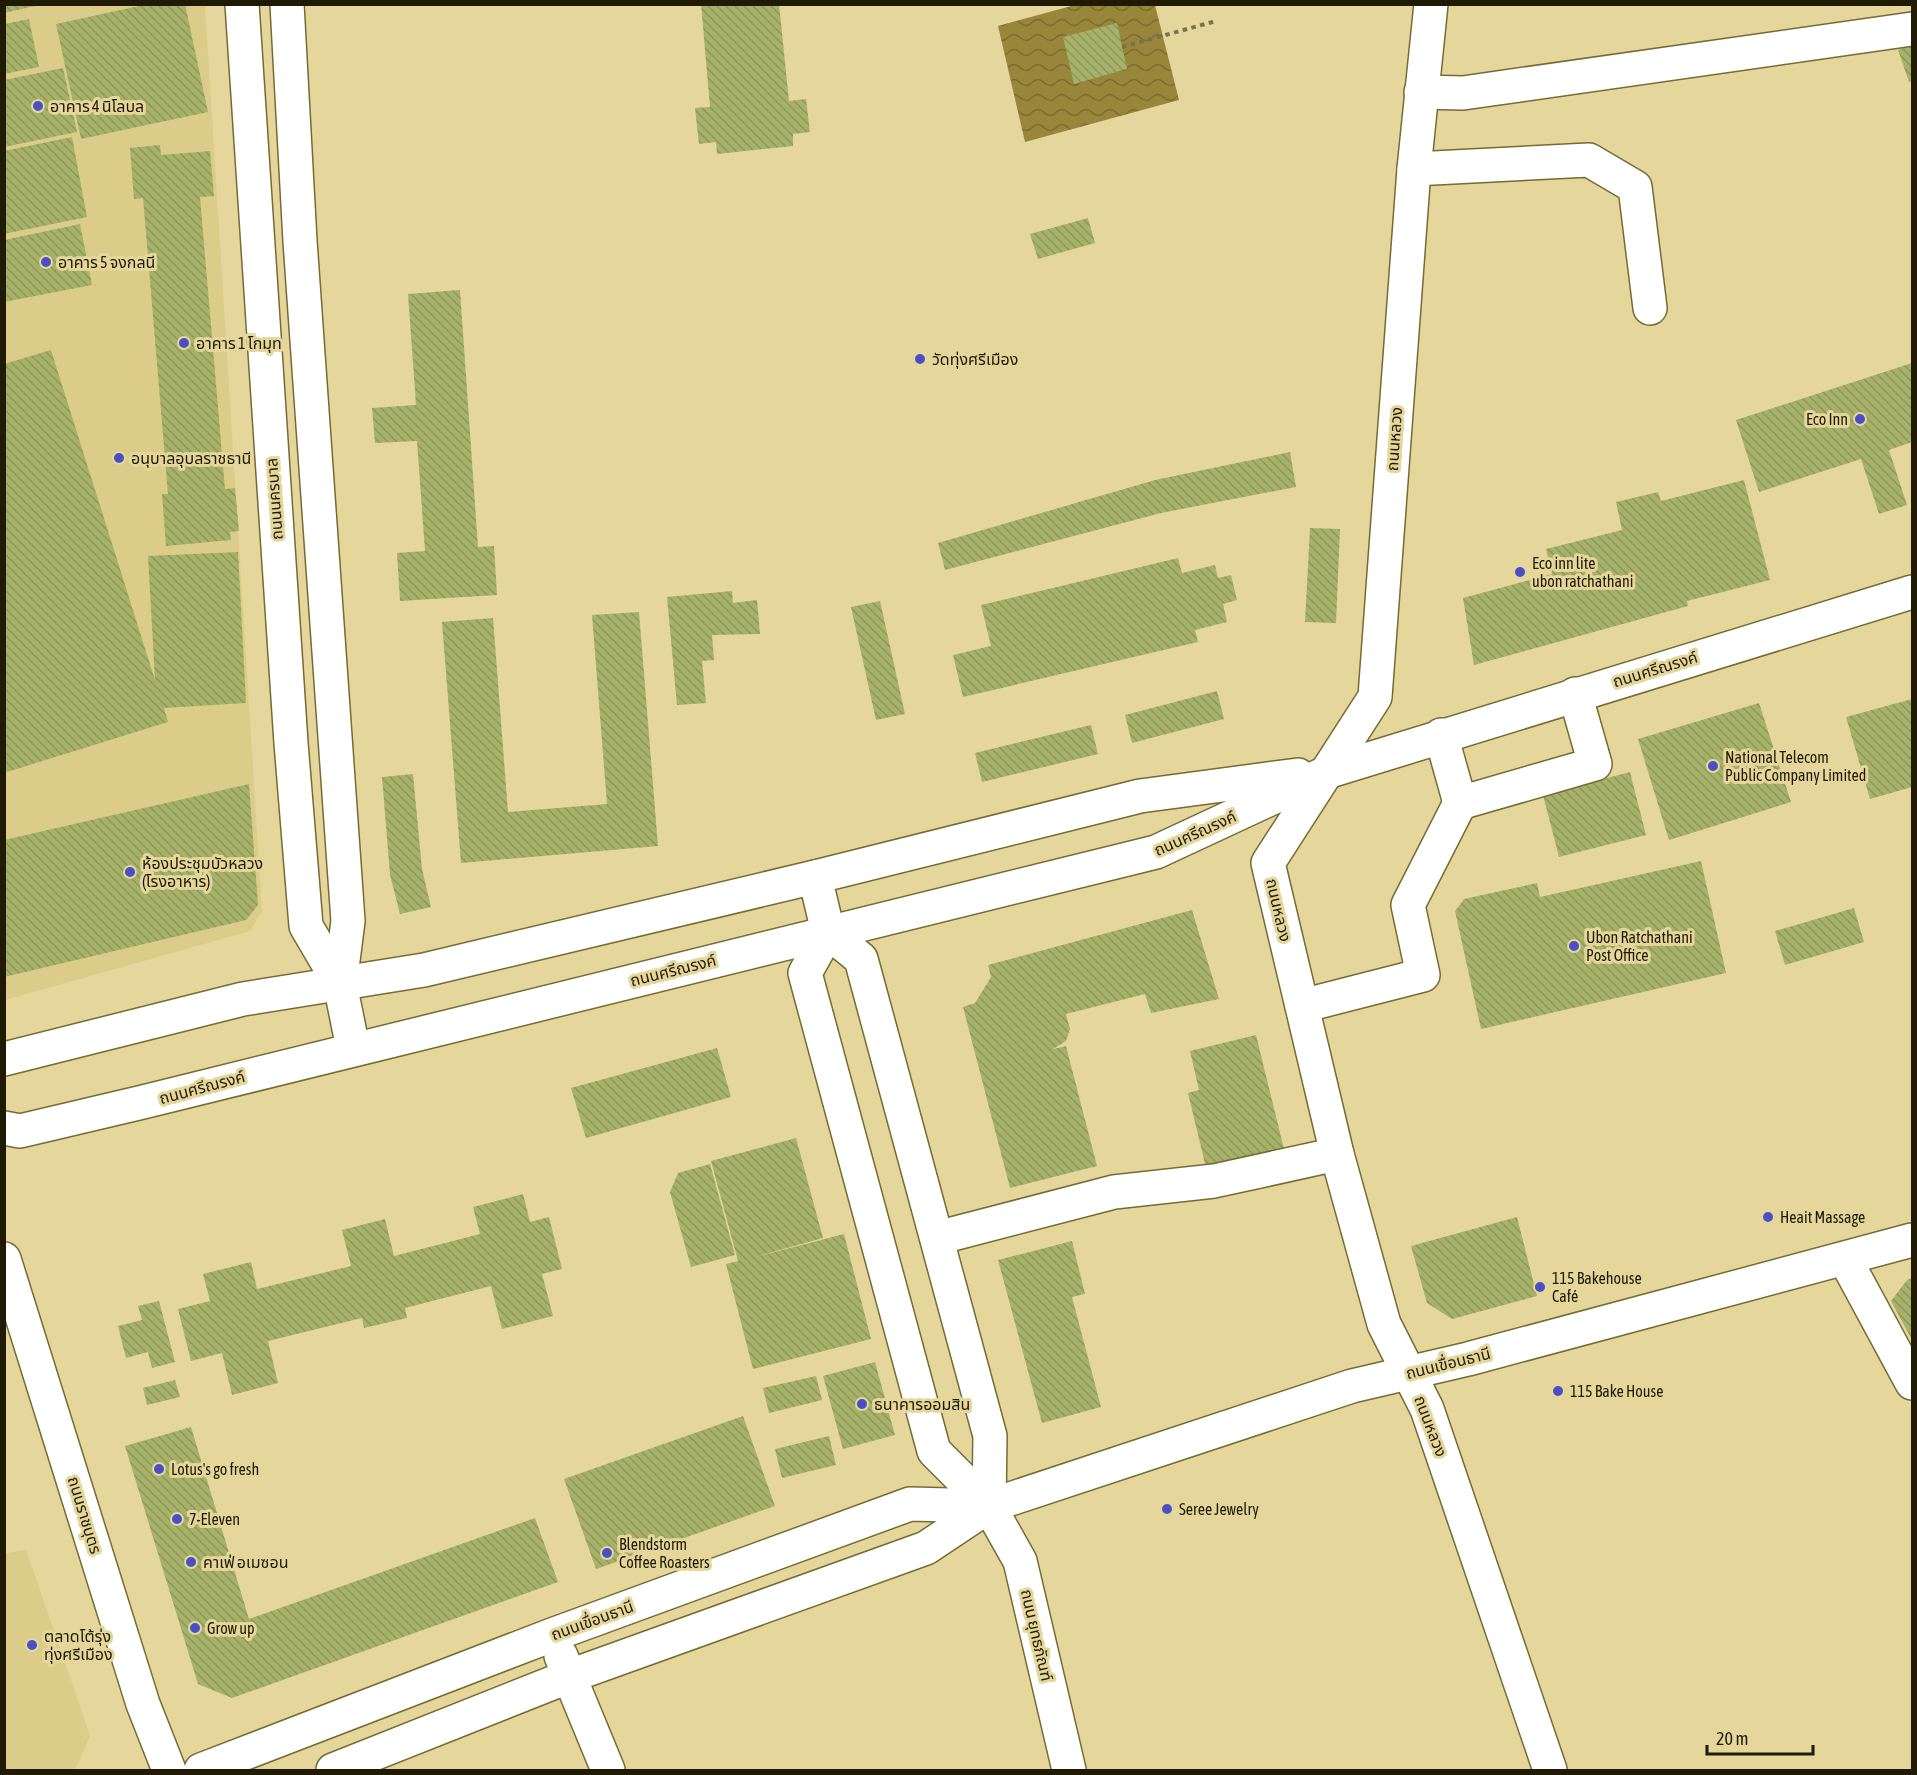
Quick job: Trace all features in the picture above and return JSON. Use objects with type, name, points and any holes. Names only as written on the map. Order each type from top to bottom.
[{"type":"street","name":"ถนนนครบาล","points":[[242,4],[256,241],[306,926],[340,984]]},
{"type":"street","name":"ถนนนครบาล","points":[[287,4],[300,241],[348,921],[340,984],[353,1048]]},
{"type":"street","name":"ถนนหลวง","points":[[1431,4],[1414,169],[1375,698],[1330,771],[1268,863],[1337,1154],[1384,1324],[1427,1409],[1550,1770]]},
{"type":"street","points":[[1421,93],[1463,93],[1912,29]]},
{"type":"street","points":[[1414,169],[1589,160],[1635,187],[1650,308]]},
{"type":"street","points":[[256,241],[300,241]]},
{"type":"street","name":"ถนนศรีณรงค์","points":[[4,1128],[20,1131],[1156,852],[1330,771],[1912,592]]},
{"type":"street","points":[[1460,803],[1595,764],[1575,694]]},
{"type":"street","points":[[1302,1006],[1423,975],[1408,904],[1460,803],[1442,735]]},
{"type":"street","name":"ถนนศรีณรงค์","points":[[4,1059],[243,999],[424,970],[815,877],[1140,796],[1330,771]]},
{"type":"street","points":[[815,877],[828,932],[861,959],[990,1436],[989,1506]]},
{"type":"street","points":[[828,932],[806,973],[934,1451],[989,1506]]},
{"type":"street","points":[[937,1238],[1114,1192],[1214,1181],[1337,1154]]},
{"type":"street","name":"ถนนเขื่อนธานี","points":[[333,1770],[570,1676],[926,1548],[989,1506],[1352,1386],[1912,1240]]},
{"type":"street","name":"ถนนราชบุตร","points":[[4,1259],[143,1704],[169,1770]]},
{"type":"street","points":[[1845,1259],[1912,1383]]},
{"type":"street","name":"ถนนเขื่อนธานี","points":[[201,1770],[552,1635],[909,1504],[989,1506]]},
{"type":"street","name":"ถนน ยุทธภัณฑ์","points":[[989,1506],[1020,1561],[1069,1770]]},
{"type":"street","points":[[552,1635],[608,1770]]},
{"type":"path","points":[[1122,47],[1216,21]]},
{"type":"shaded area","name":"อนุบาลอุบลราชธานี","points":[[5,5],[205,5],[262,911],[250,931],[5,1000]]},
{"type":"shaded area","name":"ตลาดโต้รุ่ง ทุ่งศรีเมือง","points":[[26,1549],[90,1736],[76,1768],[70,1770],[5,1770],[5,1554]]},
{"type":"water","points":[[1075,5],[1155,5],[1179,100],[1025,142],[998,26]]},
{"type":"building","points":[[4,4],[39,4],[39,5],[4,13]]},
{"type":"building","points":[[148,4],[185,4],[208,112],[81,139],[56,24]]},
{"type":"building","points":[[701,4],[779,4],[789,101],[806,99],[810,132],[793,134],[793,146],[717,154],[716,142],[699,144],[695,108],[710,107]]},
{"type":"building","points":[[29,19],[39,67],[4,74],[4,24]]},
{"type":"building","points":[[1117,23],[1127,69],[1074,84],[1063,37]]},
{"type":"building","points":[[1912,45],[1912,81],[1909,82],[1898,50]]},
{"type":"building","name":"อาคาร 4 นิโลบล","points":[[63,68],[77,132],[4,147],[4,80]]},
{"type":"building","points":[[72,137],[87,217],[4,234],[4,151]]},
{"type":"building","name":"อาคาร 1 โกมุท","points":[[160,145],[161,155],[210,151],[214,196],[200,197],[225,489],[235,488],[239,531],[230,532],[231,540],[166,546],[162,494],[168,494],[143,198],[134,199],[130,148]]},
{"type":"building","points":[[1088,218],[1095,243],[1038,259],[1030,234]]},
{"type":"building","name":"อาคาร 5 จงกลนี","points":[[80,224],[92,285],[4,302],[4,240]]},
{"type":"building","points":[[460,290],[478,547],[494,546],[497,595],[400,601],[397,553],[425,551],[417,441],[375,443],[372,408],[416,405],[408,294]]},
{"type":"building","points":[[51,350],[155,680],[148,556],[238,552],[246,703],[164,708],[168,722],[7,772],[4,765],[4,364]]},
{"type":"building","points":[[1912,363],[1912,442],[1889,450],[1907,505],[1879,514],[1861,459],[1759,492],[1736,420]]},
{"type":"building","points":[[1290,452],[1296,487],[1161,513],[945,570],[938,543],[1155,480]]},
{"type":"building","points":[[1744,480],[1770,580],[1687,601],[1688,606],[1474,665],[1463,598],[1552,574],[1546,549],[1622,530],[1616,502],[1658,492],[1661,501]]},
{"type":"building","points":[[1310,528],[1340,529],[1336,623],[1305,622]]},
{"type":"building","points":[[1178,558],[1182,573],[1215,565],[1218,578],[1231,575],[1237,600],[1223,604],[1227,622],[1195,630],[1198,642],[963,697],[953,655],[991,646],[981,605]]},
{"type":"building","points":[[732,591],[733,603],[757,600],[760,634],[712,635],[714,660],[702,661],[706,703],[677,705],[667,597]]},
{"type":"building","points":[[880,601],[905,714],[876,720],[851,607]]},
{"type":"building","points":[[639,612],[658,846],[461,863],[442,622],[493,618],[508,812],[607,804],[592,615]]},
{"type":"building","points":[[1217,691],[1224,719],[1132,743],[1125,715]]},
{"type":"building","points":[[1912,699],[1912,787],[1870,799],[1846,717]]},
{"type":"building","points":[[1759,703],[1791,802],[1669,840],[1638,739]]},
{"type":"building","points":[[1091,725],[1098,754],[982,782],[975,753]]},
{"type":"building","points":[[1630,772],[1646,835],[1559,857],[1543,795]]},
{"type":"building","points":[[413,774],[422,869],[431,907],[400,914],[390,875],[382,777]]},
{"type":"building","name":"ห้องประชุมบัวหลวง (โรงอาหาร)","points":[[249,784],[258,905],[246,920],[4,977],[4,840]]},
{"type":"building","points":[[1701,861],[1726,973],[1481,1029],[1455,911],[1464,899],[1537,883],[1540,897]]},
{"type":"building","points":[[1854,908],[1864,942],[1785,965],[1775,931]]},
{"type":"building","points":[[1192,910],[1219,999],[1151,1013],[1145,994],[1066,1014],[1070,1029],[1066,1041],[1053,1049],[1066,1046],[1097,1166],[1010,1188],[963,1007],[975,1003],[991,977],[988,965]]},
{"type":"building","points":[[1256,1035],[1284,1149],[1206,1168],[1188,1093],[1199,1090],[1190,1051]]},
{"type":"building","points":[[717,1048],[731,1097],[586,1138],[571,1088]]},
{"type":"building","points":[[796,1138],[823,1238],[755,1257],[844,1234],[871,1339],[753,1369],[726,1264],[738,1261],[711,1161]]},
{"type":"building","points":[[710,1164],[735,1255],[691,1267],[670,1192],[678,1173]]},
{"type":"building","points":[[523,1194],[530,1222],[549,1217],[562,1269],[542,1274],[553,1316],[502,1329],[491,1286],[405,1308],[407,1318],[364,1328],[362,1318],[268,1341],[278,1383],[232,1395],[222,1353],[191,1361],[178,1309],[210,1301],[203,1274],[251,1262],[257,1289],[351,1266],[342,1230],[385,1219],[394,1256],[480,1234],[473,1207]]},
{"type":"building","points":[[1517,1217],[1537,1296],[1452,1319],[1427,1303],[1411,1246]]},
{"type":"building","points":[[1072,1241],[1085,1294],[1072,1297],[1101,1407],[1042,1423],[998,1260]]},
{"type":"building","points":[[1912,1278],[1912,1340],[1891,1301],[1907,1280]]},
{"type":"building","points":[[159,1301],[175,1362],[152,1368],[148,1352],[126,1358],[118,1326],[142,1320],[138,1306]]},
{"type":"building","points":[[875,1362],[895,1435],[843,1449],[823,1376]]},
{"type":"building","points":[[816,1376],[822,1400],[769,1413],[763,1388]]},
{"type":"building","points":[[175,1380],[180,1397],[147,1405],[143,1388]]},
{"type":"building","points":[[743,1416],[775,1506],[596,1569],[564,1479]]},
{"type":"building","points":[[191,1427],[249,1619],[535,1518],[558,1582],[232,1698],[198,1684],[125,1446]]},
{"type":"building","points":[[829,1436],[836,1465],[782,1478],[775,1449]]},
{"type":"place","name":"อาคาร 4 นิโลบล","points":[[38,106]]},
{"type":"place","name":"อาคาร 5 จงกลนี","points":[[46,262]]},
{"type":"place","name":"อาคาร 1 โกมุท","points":[[184,343]]},
{"type":"place","name":"วัดทุ่งศรีเมือง","points":[[920,359]]},
{"type":"place","name":"Eco Inn","points":[[1860,419]]},
{"type":"place","name":"อนุบาลอุบลราชธานี","points":[[119,458]]},
{"type":"place","name":"Eco inn lite ubon ratchathani","points":[[1520,572]]},
{"type":"place","name":"National Telecom Public Company Limited","points":[[1713,766]]},
{"type":"place","name":"ห้องประชุมบัวหลวง (โรงอาหาร)","points":[[130,872]]},
{"type":"place","name":"Ubon Ratchathani Post Office","points":[[1574,946]]},
{"type":"place","name":"Heait Massage","points":[[1768,1217]]},
{"type":"place","name":"115 Bakehouse Café","points":[[1540,1287]]},
{"type":"place","name":"115 Bake House","points":[[1558,1391]]},
{"type":"place","name":"ธนาคารออมสิน","points":[[862,1404]]},
{"type":"place","name":"Lotus's go fresh","points":[[159,1469]]},
{"type":"place","name":"Seree Jewelry","points":[[1167,1509]]},
{"type":"place","name":"7-Eleven","points":[[177,1519]]},
{"type":"place","name":"Blendstorm Coffee Roasters","points":[[607,1553]]},
{"type":"place","name":"คาเฟ่ อเมซอน","points":[[191,1562]]},
{"type":"place","name":"Grow up","points":[[195,1628]]},
{"type":"place","name":"ตลาดโต้รุ่ง ทุ่งศรีเมือง","points":[[32,1645]]}]
